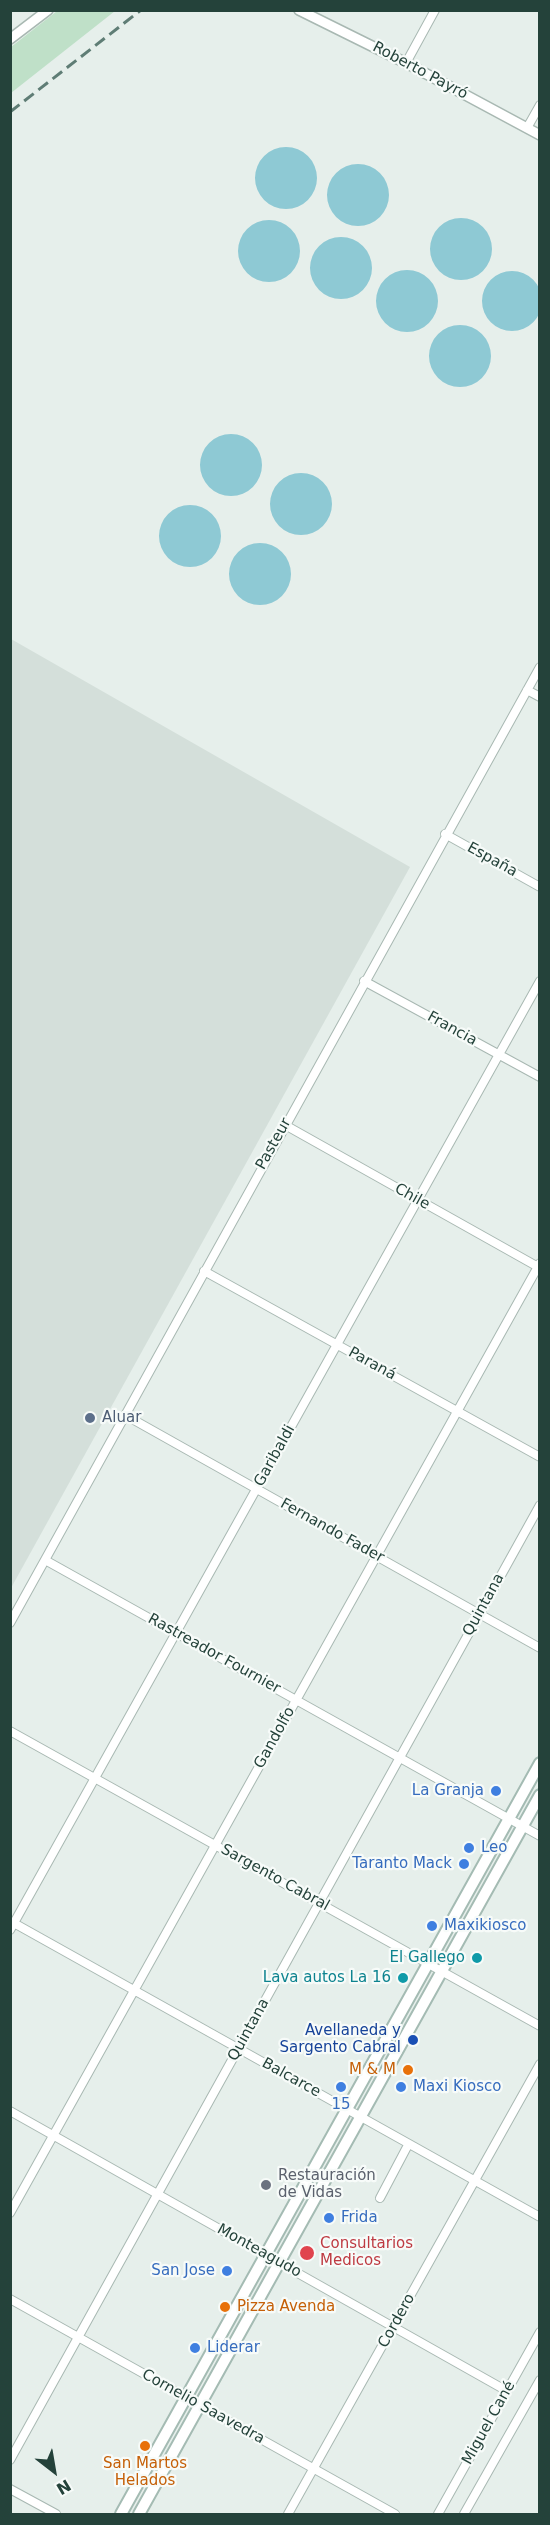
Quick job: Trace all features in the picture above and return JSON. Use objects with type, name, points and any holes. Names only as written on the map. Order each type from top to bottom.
[{"type":"main road","points":[[121,2514],[540,1764]]},
{"type":"main road","points":[[139,2514],[540,1795]]},
{"type":"street","points":[[10,39],[48,10]]},
{"type":"street","name":"Roberto Payró","points":[[299,10],[406,63],[540,135]]},
{"type":"street","points":[[406,63],[435,10]]},
{"type":"street","points":[[527,128],[540,105]]},
{"type":"street","name":"Pasteur","points":[[10,1623],[445,834],[540,667]]},
{"type":"street","points":[[527,690],[540,697]]},
{"type":"street","name":"España","points":[[445,834],[540,887]]},
{"type":"street","name":"Francia","points":[[364,981],[540,1077]]},
{"type":"street","name":"Garibaldi","points":[[12,1925],[540,981]]},
{"type":"street","name":"Chile","points":[[285,1125],[539,1266]]},
{"type":"street","name":"Gandolfo","points":[[10,2213],[539,1266]]},
{"type":"street","name":"Paraná","points":[[204,1271],[540,1457]]},
{"type":"street","name":"Fernando Fader","points":[[125,1415],[540,1648]]},
{"type":"street","name":"Quintana","points":[[10,2460],[540,1505]]},
{"type":"street","name":"Rastreador Fournier","points":[[45,1560],[540,1836]]},
{"type":"street","name":"Sargento Cabral","points":[[10,1731],[540,2026]]},
{"type":"street","name":"Balcarce","points":[[12,1925],[540,2217]]},
{"type":"street","name":"Cordero","points":[[288,2514],[540,2064]]},
{"type":"street","name":"Monteagudo","points":[[10,2111],[507,2391]]},
{"type":"street","points":[[380,2198],[408,2145]]},
{"type":"street","name":"Cornelio Saavedra","points":[[10,2299],[395,2514]]},
{"type":"street","name":"Miguel Cané","points":[[438,2514],[540,2332]]},
{"type":"street","points":[[464,2514],[540,2380]]},
{"type":"street","points":[[10,2489],[56,2514]]},
{"type":"shaded area","points":[[11,639],[410,867],[11,1588]]},
{"type":"green space","points":[[57,11],[115,11],[11,93],[11,47]]},
{"type":"water","points":[[286,147],[308,156],[317,178],[308,200],[286,209],[264,200],[255,178],[264,156]]},
{"type":"water","points":[[358,164],[380,173],[389,195],[380,217],[358,226],[336,217],[327,195],[336,173]]},
{"type":"water","points":[[461,218],[483,227],[492,249],[483,271],[461,280],[439,271],[430,249],[439,227]]},
{"type":"water","points":[[269,220],[286,225],[291,229],[295,234],[300,251],[295,268],[291,273],[286,277],[269,282],[252,277],[247,273],[243,268],[238,251],[243,234],[247,229],[252,225]]},
{"type":"water","points":[[341,237],[358,242],[363,246],[367,251],[372,268],[367,285],[363,290],[358,294],[341,299],[324,294],[319,290],[315,285],[310,268],[315,251],[319,246],[324,242]]},
{"type":"water","points":[[407,270],[424,275],[429,279],[433,284],[438,301],[433,318],[429,323],[424,327],[407,332],[390,327],[385,323],[381,318],[376,301],[381,284],[385,279],[390,275]]},
{"type":"water","points":[[506,271],[518,271],[529,276],[537,284],[542,301],[540,313],[529,326],[518,331],[506,331],[495,326],[487,318],[482,307],[482,295],[487,284],[495,276]]},
{"type":"water","points":[[460,325],[477,330],[482,334],[486,339],[491,356],[486,373],[482,378],[477,382],[460,387],[443,382],[438,378],[434,373],[429,356],[434,339],[438,334],[443,330]]},
{"type":"water","points":[[231,434],[253,443],[262,465],[253,487],[231,496],[209,487],[200,465],[209,443]]},
{"type":"water","points":[[301,473],[323,482],[332,504],[323,526],[301,535],[279,526],[270,504],[279,482]]},
{"type":"water","points":[[190,505],[212,514],[221,536],[212,558],[190,567],[168,558],[159,536],[168,514]]},
{"type":"water","points":[[260,543],[282,552],[291,574],[282,596],[260,605],[238,596],[229,574],[238,552]]},
{"type":"railway","points":[[10,112],[141,10]]},
{"type":"place","name":"Aluar","points":[[90,1418]]},
{"type":"place","name":"La Granja","points":[[496,1791]]},
{"type":"place","name":"Leo","points":[[469,1848]]},
{"type":"place","name":"Taranto Mack","points":[[464,1864]]},
{"type":"place","name":"Maxikiosco","points":[[432,1926]]},
{"type":"place","name":"El Gallego","points":[[477,1958]]},
{"type":"place","name":"Lava autos La 16","points":[[403,1978]]},
{"type":"place","name":"Avellaneda y Sargento Cabral","points":[[413,2040]]},
{"type":"place","name":"M & M","points":[[408,2070]]},
{"type":"place","name":"15","points":[[341,2087]]},
{"type":"place","name":"Maxi Kiosco","points":[[401,2087]]},
{"type":"place","name":"Restauración de Vidas","points":[[266,2185]]},
{"type":"place","name":"Frida","points":[[329,2218]]},
{"type":"place","name":"Consultarios Medicos","points":[[307,2253]]},
{"type":"place","name":"San Jose","points":[[227,2271]]},
{"type":"place","name":"Pizza Avenda","points":[[225,2307]]},
{"type":"place","name":"Liderar","points":[[195,2348]]},
{"type":"place","name":"San Martos Helados","points":[[145,2446]]}]
